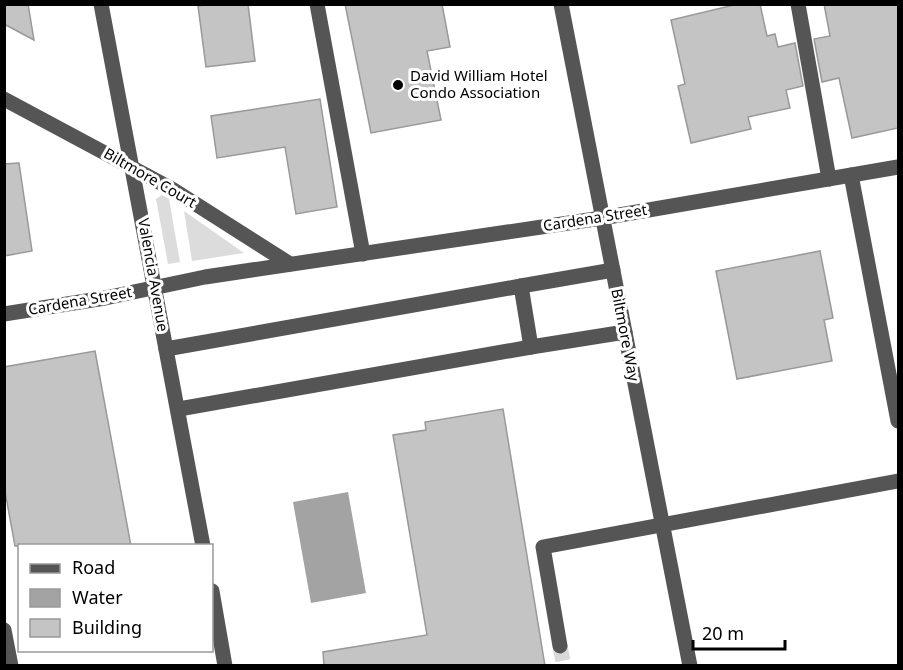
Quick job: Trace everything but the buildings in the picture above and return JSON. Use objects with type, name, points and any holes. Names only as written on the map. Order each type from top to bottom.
[{"type":"street","name":"Valencia Avenue","points":[[101,4],[203,544]]},
{"type":"street","points":[[317,4],[363,254]]},
{"type":"street","name":"Biltmore Way","points":[[561,4],[690,666]]},
{"type":"street","points":[[798,4],[829,179]]},
{"type":"street","name":"Biltmore Court","points":[[4,99],[192,201],[290,264]]},
{"type":"street","name":"Cardena Street","points":[[4,314],[290,264],[603,218],[898,167]]},
{"type":"street","points":[[851,175],[894,379],[898,421]]},
{"type":"street","points":[[166,349],[613,270]]},
{"type":"street","points":[[521,286],[531,347]]},
{"type":"street","points":[[179,409],[625,332]]},
{"type":"street","points":[[560,646],[543,547],[898,481]]},
{"type":"street","points":[[213,597],[225,666]]},
{"type":"street","points":[[4,630],[11,666]]},
{"type":"shaded area","points":[[162,195],[169,199],[180,262],[168,264],[156,199]]},
{"type":"shaded area","points":[[184,211],[244,253],[192,261]]},
{"type":"water","points":[[348,492],[366,593],[311,603],[293,502]]},
{"type":"tunnel","points":[[560,646],[564,666]]},
{"type":"place","name":"David William Hotel Condo Association","points":[[398,85]]}]
